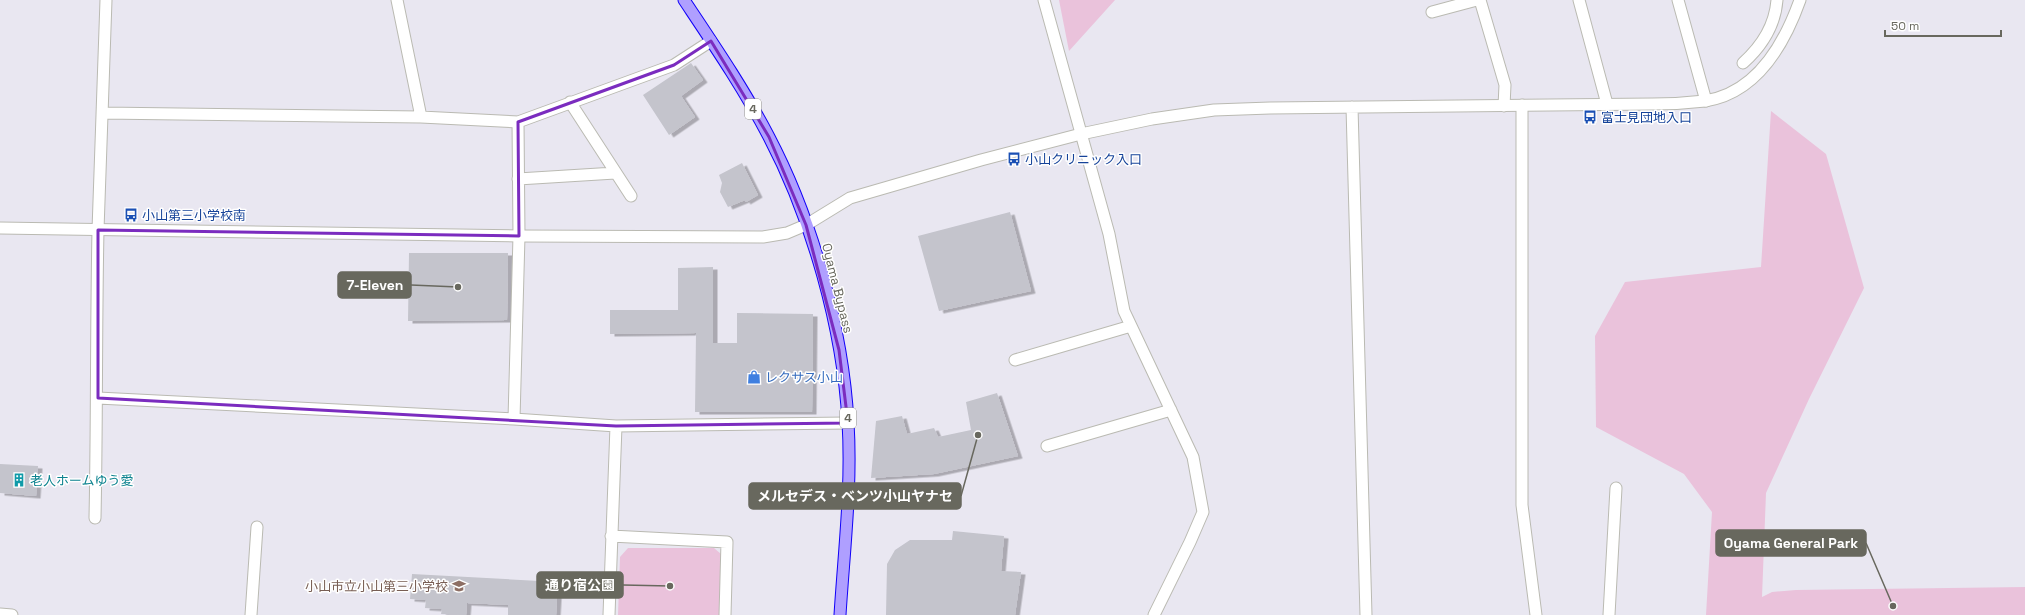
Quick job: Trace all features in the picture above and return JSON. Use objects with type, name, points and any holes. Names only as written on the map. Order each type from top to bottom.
[{"type":"highway","name":"Oyama Bypass","points":[[684,0],[711,41],[769,137],[791,183],[806,225],[828,298],[839,350],[848,423],[848,482],[840,615]]},
{"type":"street","points":[[95,518],[98,398],[98,230],[106,0]]},
{"type":"street","points":[[398,0],[421,117]]},
{"type":"street","points":[[1044,0],[1108,234],[1124,310],[1193,456],[1203,512],[1154,615]]},
{"type":"street","points":[[1432,12],[1477,0]]},
{"type":"street","points":[[1480,0],[1505,85],[1504,106]]},
{"type":"street","points":[[1579,0],[1607,104]]},
{"type":"street","points":[[1678,0],[1706,101]]},
{"type":"street","points":[[1743,63],[1756,52],[1768,33],[1776,12],[1777,0]]},
{"type":"street","points":[[0,228],[519,236],[763,237],[786,234],[806,225],[850,198],[981,160],[1081,134],[1152,119],[1214,110],[1661,104],[1706,101],[1736,89],[1752,79],[1763,69],[1776,53],[1793,19],[1800,0]]},
{"type":"street","points":[[103,113],[421,117],[518,122],[674,65],[711,41]]},
{"type":"street","points":[[570,102],[631,196]]},
{"type":"street","points":[[1522,105],[1522,505],[1536,615]]},
{"type":"street","points":[[1352,107],[1366,615]]},
{"type":"street","points":[[514,419],[519,236],[518,122]]},
{"type":"street","points":[[518,179],[615,173]]},
{"type":"street","points":[[1015,360],[1131,326]]},
{"type":"street","points":[[98,398],[514,419],[616,426],[848,423]]},
{"type":"street","points":[[1047,446],[1171,410]]},
{"type":"street","points":[[609,615],[616,426]]},
{"type":"street","points":[[1609,615],[1616,488]]},
{"type":"street","points":[[251,615],[257,527]]},
{"type":"street","points":[[611,536],[727,542],[726,615]]},
{"type":"street","points":[[0,614],[12,615]]},
{"type":"highlighted area","points":[[711,41],[769,137],[806,225],[839,350],[848,423],[616,426],[98,398],[98,230],[519,236],[518,122],[674,65]]},
{"type":"shaded area","points":[[1059,0],[1115,0],[1069,51]]},
{"type":"shaded area","points":[[1771,111],[1826,154],[1864,288],[1809,399],[1766,493],[1762,597],[1772,592],[1796,590],[2025,587],[2025,615],[1706,615],[1712,512],[1684,474],[1596,427],[1595,336],[1625,282],[1761,267]]},
{"type":"shaded area","points":[[628,548],[714,548],[721,554],[722,615],[618,615],[620,557]]},
{"type":"building","points":[[691,63],[703,80],[681,96],[695,117],[669,135],[643,95]]},
{"type":"building","points":[[742,163],[758,195],[746,202],[745,200],[728,207],[720,192],[722,183],[719,175]]},
{"type":"building","points":[[1010,212],[1031,291],[939,311],[918,236]]},
{"type":"building","points":[[409,253],[508,253],[507,320],[408,321]]},
{"type":"building","name":"レクサス小山","points":[[713,267],[713,343],[737,343],[737,313],[813,314],[812,412],[695,412],[696,333],[610,334],[610,310],[678,310],[678,268]]},
{"type":"building","points":[[997,393],[1018,456],[934,474],[871,478],[876,421],[902,416],[907,434],[934,428],[938,437],[971,430],[966,402]]},
{"type":"building","name":"老人ホームゆう愛","points":[[0,464],[38,466],[36,496],[0,493]]},
{"type":"building","points":[[953,531],[1004,536],[1001,571],[1021,572],[1015,615],[886,615],[887,564],[895,550],[910,540],[952,540]]},
{"type":"building","points":[[412,574],[558,582],[556,615],[508,615],[508,605],[467,603],[466,615],[441,614],[442,609],[425,608],[426,600],[410,599]]},
{"type":"place","name":"富士見団地入口","points":[[1590,117]]},
{"type":"place","name":"小山クリニック入口","points":[[1014,159]]},
{"type":"place","name":"小山第三小学校南","points":[[131,215]]},
{"type":"place","name":"7-Eleven","points":[[458,287]]},
{"type":"place","name":"レクサス小山","points":[[754,377]]},
{"type":"place","name":"メルセデス・ベンツ小山ヤナセ","points":[[978,435]]},
{"type":"place","name":"老人ホームゆう愛","points":[[19,480]]},
{"type":"place","name":"小山市立小山第三小学校","points":[[459,586]]},
{"type":"place","name":"通り宿公園","points":[[670,586]]},
{"type":"place","name":"Oyama General Park","points":[[1893,606]]}]
